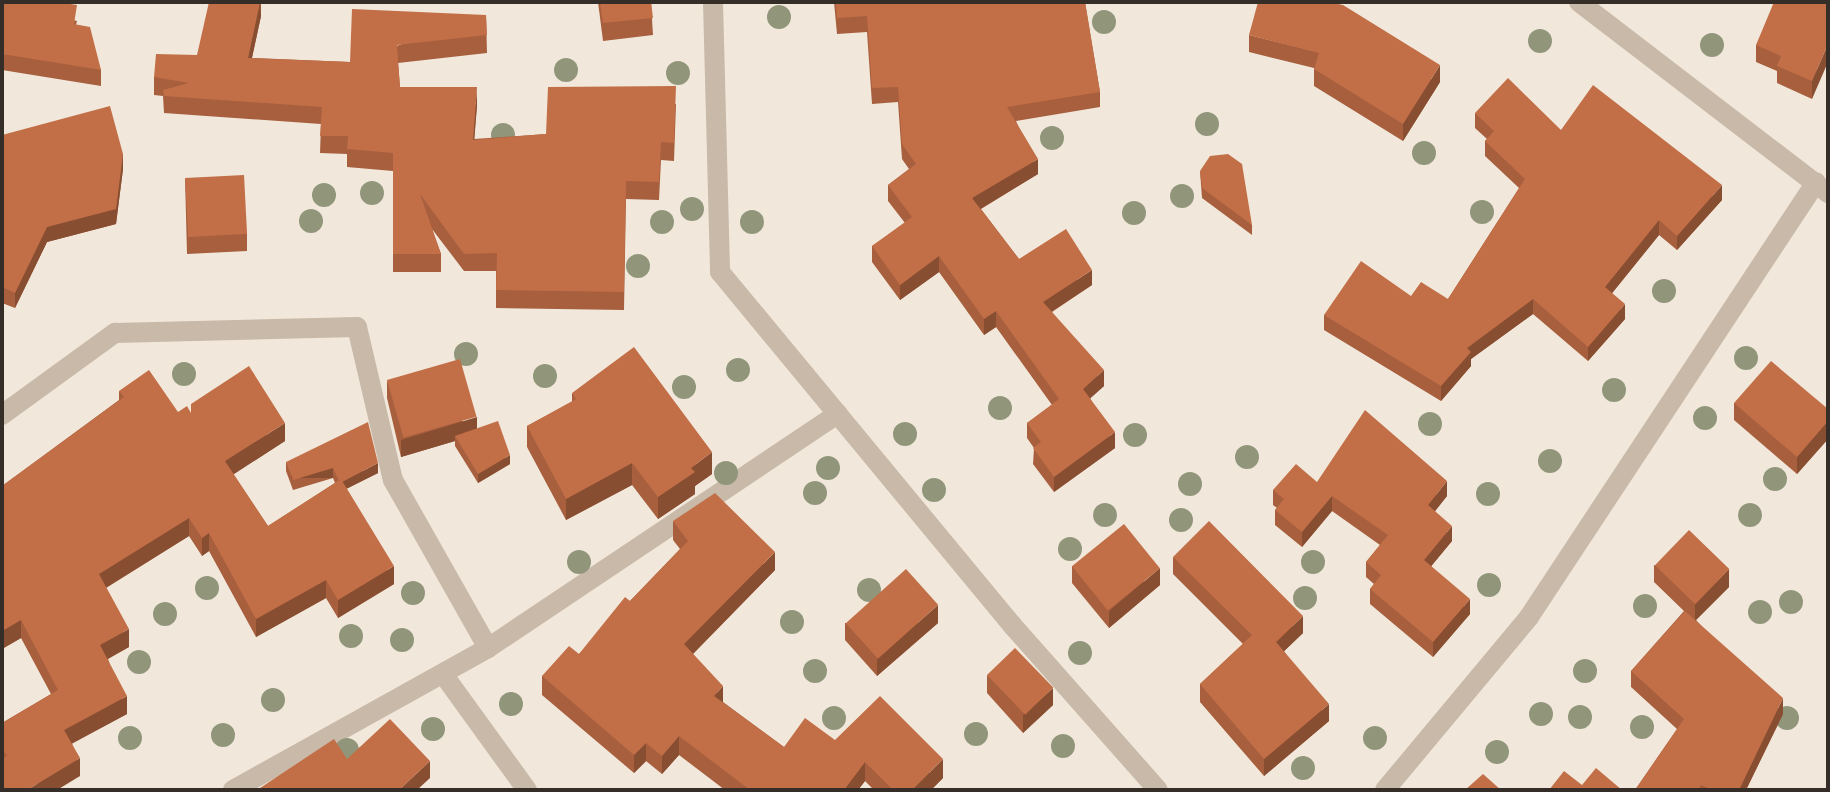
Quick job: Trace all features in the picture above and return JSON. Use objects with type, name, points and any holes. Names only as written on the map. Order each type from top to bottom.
[{"type":"street","points":[[713,2],[720,272],[1158,790]]},
{"type":"street","points":[[1385,790],[1529,617],[1822,187],[1579,2]]},
{"type":"street","points":[[2,415],[115,333],[357,327],[393,480],[488,648]]},
{"type":"street","points":[[233,790],[488,648],[838,414]]},
{"type":"street","points":[[443,674],[527,790]]},
{"type":"building","points":[[2,2],[77,5],[74,24],[90,27],[101,70],[2,54]]},
{"type":"building","points":[[209,2],[260,2],[248,58],[350,62],[352,9],[486,15],[487,35],[397,45],[400,87],[477,87],[473,140],[546,134],[548,87],[676,86],[674,143],[661,142],[659,182],[626,181],[624,292],[496,290],[497,253],[464,254],[420,194],[441,254],[393,254],[393,153],[347,149],[348,136],[320,136],[322,107],[164,96],[163,90],[189,83],[154,77],[156,54],[197,55]]},
{"type":"building","points":[[600,2],[651,2],[653,18],[603,23]]},
{"type":"building","points":[[836,2],[1085,2],[1100,92],[1007,107],[1038,159],[972,198],[1019,259],[1066,229],[1092,270],[1043,302],[1104,370],[1083,389],[1115,432],[1054,477],[1033,448],[1041,442],[1027,423],[1059,399],[996,311],[984,319],[939,256],[900,285],[872,246],[912,217],[888,185],[916,164],[902,144],[898,87],[872,88],[867,16],[837,18]]},
{"type":"building","points":[[1258,2],[1329,2],[1343,5],[1440,65],[1403,124],[1314,69],[1319,53],[1249,35]]},
{"type":"building","points":[[1774,2],[1828,2],[1828,44],[1812,81],[1777,66],[1781,56],[1756,45]]},
{"type":"building","points":[[1508,78],[1561,130],[1593,85],[1722,185],[1677,236],[1659,220],[1605,287],[1625,304],[1588,347],[1533,299],[1467,348],[1471,352],[1441,386],[1324,315],[1361,261],[1411,296],[1421,282],[1448,299],[1525,179],[1485,141],[1494,131],[1475,113]]},
{"type":"building","points":[[110,106],[123,154],[116,209],[47,227],[15,293],[2,287],[2,135]]},
{"type":"building","points":[[1228,154],[1242,164],[1252,225],[1202,188],[1200,171],[1210,156]]},
{"type":"building","points":[[244,175],[247,234],[188,237],[185,178]]},
{"type":"building","points":[[634,347],[712,452],[691,468],[695,472],[658,497],[632,463],[566,499],[527,426],[576,399],[572,393]]},
{"type":"building","points":[[460,359],[477,417],[403,438],[387,380]]},
{"type":"building","points":[[1771,361],[1828,409],[1828,421],[1797,457],[1734,403]]},
{"type":"building","points":[[249,366],[285,423],[225,461],[268,526],[341,479],[394,566],[338,600],[326,580],[256,619],[209,533],[202,538],[189,518],[99,574],[129,629],[100,645],[127,696],[64,730],[80,758],[27,790],[2,790],[2,759],[7,756],[2,749],[2,723],[58,690],[21,620],[2,631],[2,486],[124,397],[119,391],[149,370],[178,412],[187,406],[191,413],[191,404]]},
{"type":"building","points":[[1365,410],[1447,481],[1428,505],[1452,526],[1424,560],[1470,599],[1433,642],[1370,589],[1381,575],[1366,562],[1388,535],[1332,496],[1302,532],[1275,510],[1284,499],[1273,490],[1296,464],[1317,482]]},
{"type":"building","points":[[498,421],[510,455],[478,474],[455,436]]},
{"type":"building","points":[[368,422],[378,463],[342,482],[333,468],[293,480],[286,462]]},
{"type":"building","points":[[715,493],[775,552],[684,644],[723,686],[714,696],[784,747],[805,718],[835,740],[880,696],[943,759],[912,790],[893,790],[865,762],[844,790],[750,790],[679,736],[662,756],[646,743],[634,755],[542,676],[569,646],[579,654],[625,597],[630,601],[688,541],[673,521]]},
{"type":"building","points":[[1209,521],[1303,616],[1276,642],[1329,704],[1264,759],[1200,684],[1252,635],[1173,557]]},
{"type":"building","points":[[1124,524],[1160,568],[1108,610],[1072,566]]},
{"type":"building","points":[[1689,530],[1729,569],[1695,604],[1655,565]]},
{"type":"building","points":[[906,569],[938,605],[878,659],[846,623]]},
{"type":"building","points":[[1685,611],[1783,698],[1739,790],[1712,790],[1701,785],[1698,790],[1635,790],[1684,719],[1631,671]]},
{"type":"building","points":[[1015,648],[1053,688],[1025,715],[987,675]]},
{"type":"building","points":[[390,719],[430,761],[399,790],[257,790],[334,739],[347,759]]},
{"type":"building","points":[[1596,768],[1622,790],[1549,790],[1564,771],[1582,785]]},
{"type":"building","points":[[1483,774],[1501,790],[1465,790]]}]
